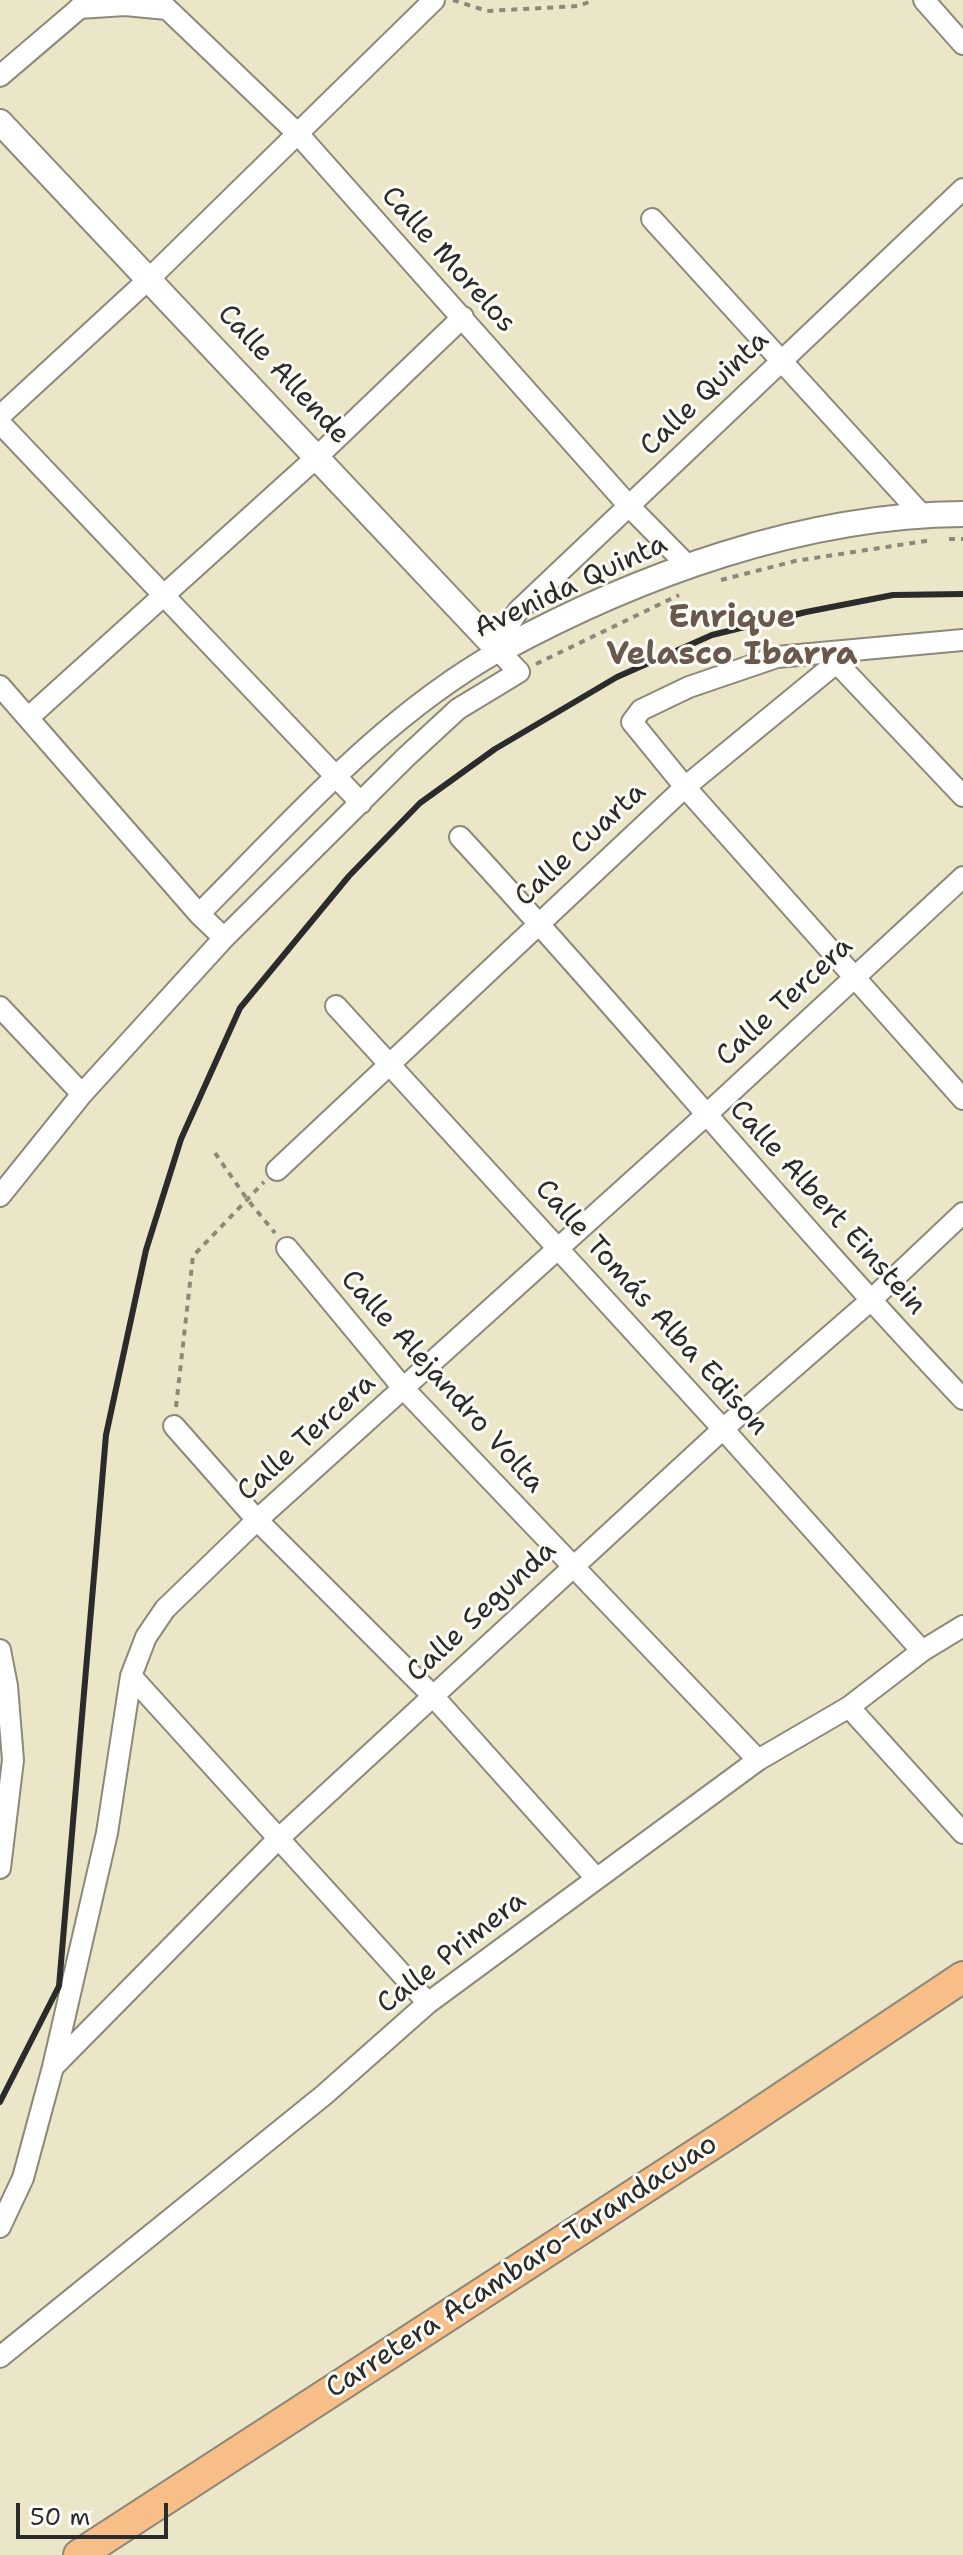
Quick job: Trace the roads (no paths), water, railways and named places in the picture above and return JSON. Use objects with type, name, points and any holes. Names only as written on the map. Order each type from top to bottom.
[{"type":"main road","name":"Carretera Acambaro-Tarandacuao","points":[[79,2555],[732,2131],[963,1977]]},
{"type":"street","points":[[0,416],[150,278],[434,0]]},
{"type":"street","points":[[924,0],[963,44]]},
{"type":"street","points":[[0,76],[84,4],[163,5]]},
{"type":"street","name":"Calle Morelos","points":[[163,5],[299,135],[629,506],[688,566]]},
{"type":"street","name":"Calle Allende","points":[[0,122],[519,672]]},
{"type":"street","name":"Calle Quinta","points":[[499,651],[507,627],[518,611],[963,189]]},
{"type":"street","points":[[652,219],[922,515]]},
{"type":"street","points":[[29,717],[318,456],[463,317]]},
{"type":"street","points":[[0,423],[361,803]]},
{"type":"street","name":"Avenida Quinta","points":[[199,914],[337,776],[415,708],[470,667],[499,651],[579,610],[688,566],[805,533],[922,515],[963,514]]},
{"type":"street","points":[[963,640],[844,656],[777,657],[689,687],[641,710],[632,722],[685,787],[963,1099]]},
{"type":"street","points":[[844,656],[963,796]]},
{"type":"street","name":"Calle Cuarta","points":[[277,1170],[685,787],[844,656]]},
{"type":"street","name":"Avenida Quinta","points":[[224,938],[458,709],[519,672]]},
{"type":"street","points":[[0,686],[199,914],[224,938],[82,1094],[0,1196]]},
{"type":"street","name":"Calle Albert Einstein","points":[[460,837],[539,922],[870,1301],[963,1399]]},
{"type":"street","name":"Calle Tercera","points":[[0,2227],[23,2178],[53,2067],[107,1833],[131,1676],[146,1637],[165,1609],[257,1520],[706,1115],[963,877]]},
{"type":"street","name":"Calle Tomás Alba Edison","points":[[336,1006],[922,1651]]},
{"type":"street","points":[[0,1007],[82,1094]]},
{"type":"street","name":"Calle Segunda","points":[[53,2067],[277,1840],[723,1429],[870,1301],[963,1213]]},
{"type":"street","name":"Calle Alejandro Volta","points":[[287,1248],[404,1389],[758,1760]]},
{"type":"street","points":[[174,1426],[257,1520],[433,1696],[596,1878]]},
{"type":"street","name":"Calle Primera","points":[[0,2357],[324,2095],[428,2003],[758,1760],[849,1707],[922,1651],[963,1626]]},
{"type":"street","points":[[0,1650],[7,1686],[13,1760],[0,1868]]},
{"type":"street","points":[[131,1676],[428,2003]]},
{"type":"street","points":[[849,1707],[963,1833]]},
{"type":"railway","points":[[0,2102],[59,1986],[106,1435],[146,1250],[181,1139],[240,1008],[349,876],[420,803],[495,749],[617,677],[712,635],[806,612],[893,595],[963,594]]},
{"type":"district","name":"Enrique Velasco Ibarra","points":[[732,638]]}]
